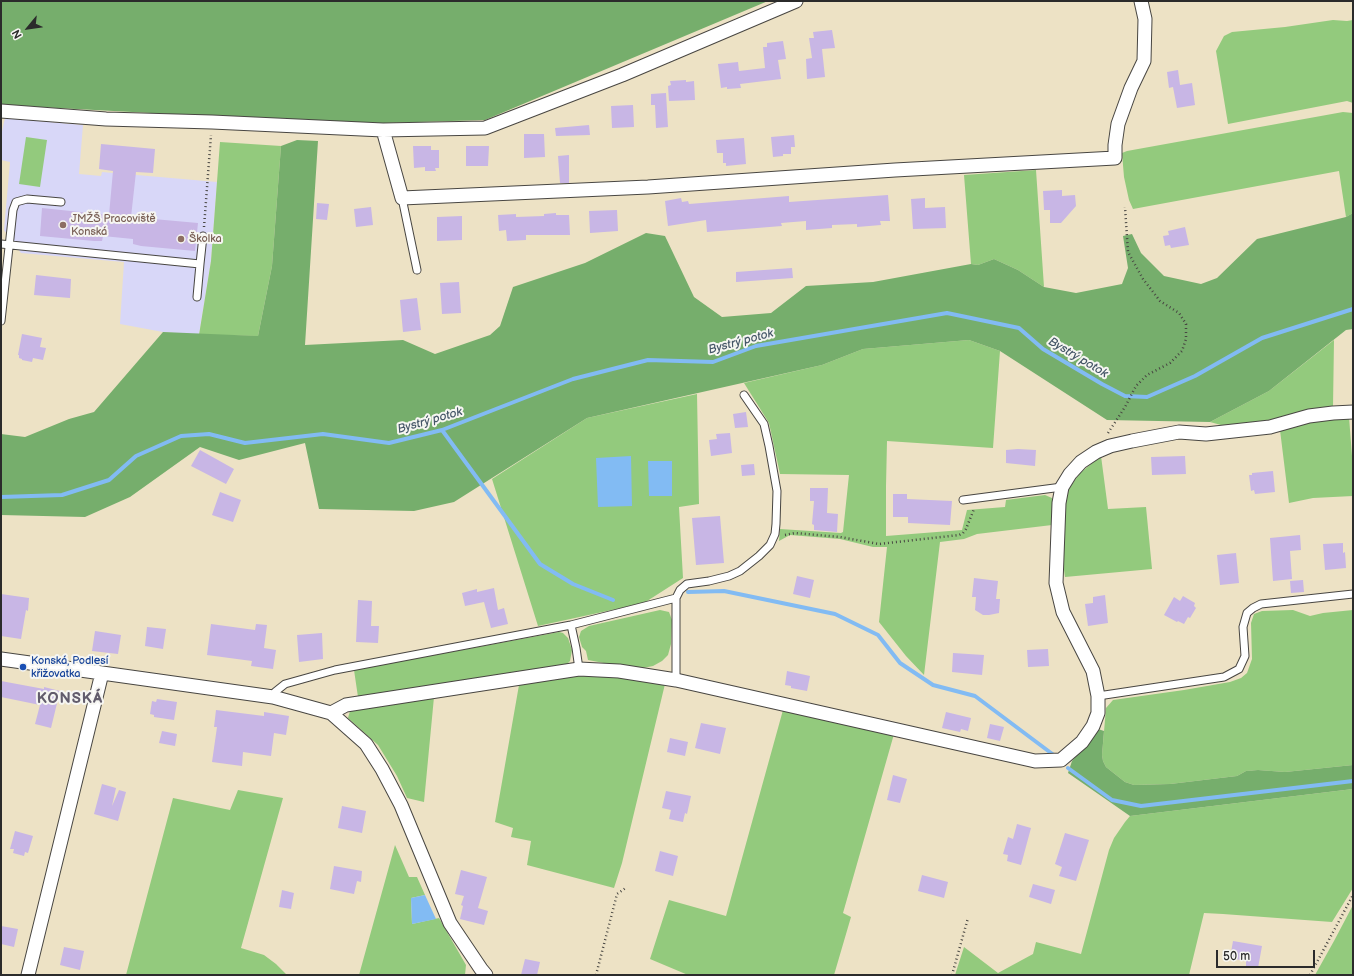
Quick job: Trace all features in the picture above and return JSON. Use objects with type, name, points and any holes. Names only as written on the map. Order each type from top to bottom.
[{"type":"street","points":[[1,111],[106,119],[212,122],[383,130],[485,128],[622,75],[796,1]]},
{"type":"street","points":[[383,130],[402,198],[648,187],[894,170],[1116,158],[1115,145],[1118,124],[1131,88],[1144,61],[1146,19],[1141,1]]},
{"type":"street","points":[[331,712],[346,706],[579,669],[619,671],[676,680],[1034,761],[1061,760],[1082,742],[1093,726],[1098,713],[1098,696],[1093,671],[1063,612],[1056,583],[1059,510],[1062,487],[1070,474],[1081,462],[1096,452],[1110,446],[1158,435],[1179,432],[1206,434],[1270,427],[1309,416],[1353,412]]},
{"type":"street","points":[[1,659],[273,697],[331,712],[366,744],[382,768],[401,804],[450,923],[482,973]]},
{"type":"street","points":[[28,975],[102,673]]},
{"type":"lane","points":[[1,321],[13,210],[16,202],[27,198],[61,202]]},
{"type":"lane","points":[[402,198],[416,270]]},
{"type":"lane","points":[[197,297],[204,236]]},
{"type":"lane","points":[[1,244],[200,264]]},
{"type":"lane","points":[[676,680],[676,598],[680,590],[687,584],[709,581],[729,576],[740,571],[759,556],[773,540],[776,524],[777,491],[769,446],[764,424],[744,395]]},
{"type":"lane","points":[[963,500],[1062,487]]},
{"type":"lane","points":[[1098,696],[1224,677],[1239,669],[1245,656],[1243,627],[1247,614],[1253,608],[1261,604],[1353,594]]},
{"type":"lane","points":[[273,697],[275,692],[285,684],[335,670],[571,625],[676,598]]},
{"type":"lane","points":[[571,625],[579,669]]},
{"type":"path","points":[[204,236],[212,122]]},
{"type":"path","points":[[1096,452],[1125,407],[1136,386],[1147,375],[1170,363],[1182,351],[1186,338],[1186,324],[1179,313],[1160,301],[1143,279],[1128,252],[1125,206]]},
{"type":"path","points":[[773,540],[796,533],[840,537],[879,544],[959,535],[966,529],[978,499]]},
{"type":"path","points":[[596,975],[617,894],[627,887]]},
{"type":"path","points":[[1310,975],[1353,895]]},
{"type":"path","points":[[952,975],[968,918]]},
{"type":"shaded area","points":[[5,118],[83,125],[79,174],[101,176],[102,172],[217,182],[211,261],[199,335],[163,332],[120,324],[124,262],[21,253],[4,230],[10,162],[1,160],[1,136]]},
{"type":"green space","points":[[1,1],[768,1],[485,120],[384,123],[320,122],[1,105]]},
{"type":"green space","points":[[1333,20],[1353,20],[1353,103],[1347,101],[1228,124],[1216,51],[1224,36],[1232,32],[1285,27]]},
{"type":"green space","points":[[1343,112],[1353,113],[1353,213],[1346,217],[1339,171],[1133,209],[1129,200],[1124,177],[1122,153]]},
{"type":"green space","points":[[26,137],[47,140],[40,187],[19,184]]},
{"type":"green space","points":[[297,140],[318,141],[305,345],[403,340],[435,354],[490,335],[500,326],[513,287],[585,263],[646,233],[665,236],[694,297],[722,317],[771,313],[806,286],[873,282],[971,264],[978,265],[994,259],[1018,270],[1044,287],[1076,293],[1122,284],[1128,268],[1123,236],[1132,234],[1141,253],[1164,276],[1201,284],[1217,278],[1257,239],[1346,217],[1353,213],[1353,329],[1346,330],[1269,391],[1210,422],[1107,420],[1000,351],[969,340],[863,349],[822,365],[587,418],[454,502],[414,511],[319,509],[305,443],[239,460],[200,447],[130,497],[85,517],[1,515],[1,434],[25,437],[69,419],[94,412],[163,332],[258,336],[272,266],[281,146]]},
{"type":"green space","points":[[220,142],[281,146],[272,266],[258,336],[199,335],[211,261]]},
{"type":"green space","points":[[1036,170],[1044,287],[1018,270],[994,259],[978,265],[971,264],[964,175]]},
{"type":"green space","points":[[969,340],[1000,351],[993,448],[887,441],[886,536],[962,530],[967,510],[1005,507],[1006,500],[1045,495],[1052,498],[1052,525],[977,534],[964,539],[940,542],[924,675],[906,656],[879,622],[887,547],[873,547],[840,539],[790,535],[779,541],[780,529],[843,532],[849,475],[780,474],[769,423],[744,383],[822,365],[863,349]]},
{"type":"green space","points":[[1334,340],[1333,407],[1248,424],[1221,425],[1210,422],[1269,391]]},
{"type":"green space","points":[[697,394],[699,504],[679,507],[683,578],[644,603],[538,626],[492,479],[587,418]]},
{"type":"green space","points":[[1349,417],[1353,469],[1353,496],[1313,498],[1289,503],[1280,430],[1313,421]]},
{"type":"green space","points":[[1101,456],[1108,509],[1146,507],[1152,569],[1065,577],[1062,556],[1064,502],[1070,487],[1080,473]]},
{"type":"green space","points":[[660,610],[669,612],[672,620],[671,644],[668,655],[662,661],[653,666],[643,668],[588,660],[586,651],[582,647],[579,637],[581,631],[589,626]]},
{"type":"green space","points":[[1293,610],[1310,616],[1353,610],[1353,765],[1285,772],[1258,770],[1246,771],[1237,776],[1170,784],[1134,785],[1125,782],[1106,767],[1102,755],[1106,708],[1113,700],[1184,690],[1230,682],[1241,678],[1247,673],[1252,659],[1251,623],[1254,614],[1262,611]]},
{"type":"green space","points":[[559,632],[563,633],[568,638],[572,650],[570,661],[567,664],[358,697],[354,670]]},
{"type":"green space","points":[[601,675],[665,684],[622,863],[614,888],[527,865],[531,841],[511,837],[513,828],[495,822],[519,685],[578,676]]},
{"type":"green space","points":[[434,697],[424,802],[407,798],[397,776],[378,745],[348,718],[350,711]]},
{"type":"green space","points":[[783,710],[894,734],[843,913],[851,917],[834,975],[688,975],[650,959],[669,900],[726,916]]},
{"type":"green space","points":[[1098,729],[1104,731],[1102,755],[1106,767],[1125,782],[1134,785],[1170,784],[1237,776],[1246,771],[1258,770],[1285,772],[1353,765],[1353,789],[1130,816],[1068,773],[1072,761]]},
{"type":"green space","points":[[1353,789],[1353,888],[1332,922],[1204,913],[1189,975],[955,975],[964,947],[998,973],[1033,954],[1036,942],[1081,954],[1109,850],[1114,838],[1130,816]]},
{"type":"green space","points":[[238,790],[283,798],[241,948],[264,955],[287,975],[126,975],[173,798],[230,810]]},
{"type":"green space","points":[[395,845],[409,877],[417,877],[425,895],[411,898],[412,924],[439,918],[466,965],[465,975],[359,975]]},
{"type":"green space","points":[[1353,905],[1353,975],[1315,975],[1334,941]]},
{"type":"water","points":[[631,456],[632,506],[598,507],[596,458]]},
{"type":"water","points":[[648,461],[672,461],[672,496],[649,496]]},
{"type":"water","points":[[425,895],[436,919],[412,924],[411,898]]},
{"type":"building","points":[[832,30],[835,48],[822,49],[825,77],[807,79],[806,59],[812,58],[809,38],[814,38],[813,32]]},
{"type":"building","points":[[783,41],[786,59],[778,60],[781,79],[740,84],[741,88],[721,88],[718,64],[738,62],[739,71],[765,68],[763,47],[767,47],[767,43]]},
{"type":"building","points":[[1178,70],[1180,85],[1192,83],[1195,105],[1177,108],[1173,87],[1169,88],[1167,72]]},
{"type":"building","points":[[686,80],[686,82],[694,81],[695,100],[669,101],[668,86],[671,85],[670,81]]},
{"type":"building","points":[[666,93],[668,127],[656,128],[655,105],[651,105],[651,94]]},
{"type":"building","points":[[633,105],[634,127],[612,128],[611,106]]},
{"type":"building","points":[[589,125],[590,135],[556,136],[555,128]]},
{"type":"building","points":[[524,134],[544,134],[545,157],[524,158]]},
{"type":"building","points":[[794,135],[795,147],[791,147],[791,154],[783,154],[783,156],[773,157],[771,137]]},
{"type":"building","points":[[744,138],[746,164],[726,166],[726,163],[723,163],[723,153],[717,153],[716,140]]},
{"type":"building","points":[[101,144],[155,149],[153,173],[136,172],[131,217],[198,223],[195,251],[141,246],[133,244],[133,239],[103,236],[102,241],[94,241],[40,236],[42,208],[109,215],[113,171],[99,169]]},
{"type":"building","points":[[413,146],[431,146],[431,150],[439,150],[439,168],[435,168],[436,171],[425,171],[425,167],[414,168]]},
{"type":"building","points":[[466,146],[489,146],[488,166],[466,166]]},
{"type":"building","points":[[569,155],[569,183],[560,183],[558,156]]},
{"type":"building","points":[[1062,190],[1062,196],[1075,195],[1076,206],[1061,223],[1050,223],[1050,210],[1044,210],[1043,191]]},
{"type":"building","points":[[888,195],[890,221],[880,221],[881,225],[857,227],[857,224],[832,225],[832,228],[806,230],[806,221],[781,223],[782,226],[707,232],[706,220],[668,226],[665,201],[681,198],[682,202],[688,201],[689,204],[789,196],[789,202]]},
{"type":"building","points":[[925,198],[925,208],[945,207],[946,228],[913,229],[911,199]]},
{"type":"building","points":[[317,203],[329,204],[327,220],[316,219]]},
{"type":"building","points":[[371,207],[373,225],[356,227],[354,209]]},
{"type":"building","points":[[617,210],[618,231],[590,233],[589,211]]},
{"type":"building","points":[[556,213],[556,215],[569,215],[570,235],[526,235],[526,240],[507,241],[506,230],[499,231],[498,215],[516,214],[516,217],[544,216],[544,214]]},
{"type":"building","points":[[462,216],[462,240],[437,241],[437,217]]},
{"type":"building","points":[[1185,227],[1189,245],[1171,248],[1170,245],[1165,246],[1163,236],[1169,235],[1168,231]]},
{"type":"building","points":[[792,268],[793,278],[736,282],[736,272]]},
{"type":"building","points":[[36,275],[71,279],[70,298],[34,295]]},
{"type":"building","points":[[459,282],[461,313],[442,314],[440,283]]},
{"type":"building","points":[[417,298],[421,330],[403,332],[400,300]]},
{"type":"building","points":[[22,334],[42,338],[40,347],[46,348],[43,360],[33,358],[32,362],[19,358],[18,355]]},
{"type":"building","points":[[746,412],[748,427],[735,428],[733,414]]},
{"type":"building","points":[[730,433],[732,453],[711,456],[709,440],[717,439],[716,434]]},
{"type":"building","points":[[200,450],[234,469],[226,484],[191,466]]},
{"type":"building","points":[[1006,450],[1036,450],[1035,466],[1006,463]]},
{"type":"building","points":[[1185,456],[1186,474],[1152,475],[1151,457]]},
{"type":"building","points":[[754,464],[755,475],[742,476],[741,465]]},
{"type":"building","points":[[1273,471],[1275,492],[1255,494],[1254,490],[1251,491],[1249,475],[1252,475],[1252,473]]},
{"type":"building","points":[[810,488],[828,488],[827,513],[838,514],[837,532],[814,530],[814,525],[812,524],[814,501],[810,501]]},
{"type":"building","points":[[220,492],[241,500],[233,522],[212,515]]},
{"type":"building","points":[[893,494],[907,494],[907,499],[952,501],[950,525],[908,523],[908,517],[893,517]]},
{"type":"building","points":[[720,516],[724,563],[696,565],[692,518]]},
{"type":"building","points":[[1300,535],[1301,550],[1290,551],[1292,579],[1273,581],[1270,538]]},
{"type":"building","points":[[1343,543],[1346,568],[1325,570],[1323,544]]},
{"type":"building","points":[[1236,553],[1239,583],[1220,585],[1217,555]]},
{"type":"building","points":[[797,576],[814,580],[810,598],[793,594]]},
{"type":"building","points":[[974,578],[998,581],[996,599],[1000,599],[999,613],[983,615],[975,610],[976,597],[972,597]]},
{"type":"building","points":[[1303,580],[1304,592],[1291,593],[1290,581]]},
{"type":"building","points":[[494,588],[498,610],[504,608],[508,624],[491,628],[484,602],[465,606],[462,593],[477,589],[477,592]]},
{"type":"building","points":[[1,594],[29,598],[28,611],[26,610],[21,639],[1,636]]},
{"type":"building","points":[[1105,595],[1108,623],[1088,626],[1085,604],[1093,603],[1093,597]]},
{"type":"building","points":[[1183,596],[1195,603],[1194,606],[1196,608],[1184,624],[1164,615],[1174,597],[1180,601]]},
{"type":"building","points":[[358,600],[372,601],[371,626],[379,626],[378,643],[356,642]]},
{"type":"building","points":[[211,624],[255,630],[256,624],[267,625],[264,648],[276,650],[273,669],[251,666],[252,661],[207,655]]},
{"type":"building","points":[[147,627],[166,629],[163,649],[145,646]]},
{"type":"building","points":[[95,631],[121,635],[118,654],[92,651]]},
{"type":"building","points":[[322,633],[323,659],[299,662],[297,635]]},
{"type":"building","points":[[1048,649],[1049,666],[1028,667],[1027,650]]},
{"type":"building","points":[[953,653],[984,655],[982,675],[952,672]]},
{"type":"building","points":[[787,671],[810,676],[807,691],[791,688],[791,686],[785,685]]},
{"type":"building","points":[[1,681],[44,689],[44,687],[60,691],[51,728],[35,724],[40,705],[1,697]]},
{"type":"building","points":[[157,699],[177,702],[174,720],[154,717],[154,715],[150,714],[152,701],[156,702]]},
{"type":"building","points":[[216,710],[264,716],[264,712],[289,716],[286,735],[274,733],[271,756],[243,752],[242,766],[212,762],[217,727],[214,727]]},
{"type":"building","points":[[946,712],[971,718],[968,731],[961,729],[960,732],[942,728]]},
{"type":"building","points":[[701,723],[726,728],[720,754],[695,748]]},
{"type":"building","points":[[990,724],[1004,727],[1000,741],[987,738]]},
{"type":"building","points":[[162,731],[177,734],[175,746],[159,743]]},
{"type":"building","points":[[670,738],[688,742],[685,756],[667,752]]},
{"type":"building","points":[[893,775],[907,779],[900,803],[887,800]]},
{"type":"building","points":[[102,784],[116,788],[112,806],[119,790],[126,792],[118,821],[94,814]]},
{"type":"building","points":[[666,791],[691,796],[687,814],[685,813],[683,822],[669,819],[671,810],[662,808]]},
{"type":"building","points":[[342,806],[366,811],[362,833],[338,828]]},
{"type":"building","points":[[1017,824],[1031,828],[1021,865],[1007,861],[1008,855],[1003,854],[1008,837],[1013,839]]},
{"type":"building","points":[[15,831],[33,836],[28,853],[25,852],[24,856],[13,853],[14,849],[10,849]]},
{"type":"building","points":[[1065,833],[1089,840],[1076,881],[1059,876],[1062,867],[1055,864]]},
{"type":"building","points":[[660,851],[678,856],[673,876],[655,871]]},
{"type":"building","points":[[334,866],[362,871],[361,882],[357,881],[354,894],[330,889]]},
{"type":"building","points":[[461,870],[487,877],[478,908],[488,911],[484,925],[460,919],[463,906],[461,905],[464,896],[455,894]]},
{"type":"building","points":[[922,875],[948,882],[944,898],[918,891]]},
{"type":"building","points":[[1033,884],[1055,890],[1051,904],[1029,897]]},
{"type":"building","points":[[282,890],[294,893],[291,909],[279,907]]},
{"type":"building","points":[[1,926],[18,929],[14,947],[1,944]]},
{"type":"building","points":[[1233,941],[1262,946],[1258,968],[1246,966],[1246,961],[1230,958]]},
{"type":"building","points":[[64,947],[84,951],[80,970],[60,965]]},
{"type":"building","points":[[525,959],[540,962],[537,975],[521,975]]},
{"type":"waterway","name":"Bystrý potok","points":[[1,497],[62,495],[109,480],[136,456],[181,436],[209,434],[245,443],[323,434],[389,443],[442,430],[573,379],[648,360],[713,362],[756,346],[947,313],[1019,328],[1043,349],[1102,384],[1125,396],[1147,397],[1195,376],[1262,338],[1353,309]]},
{"type":"waterway","points":[[442,430],[540,564],[573,584],[613,600]]},
{"type":"waterway","points":[[688,592],[724,591],[835,614],[878,635],[900,663],[933,685],[975,696],[1055,756]]},
{"type":"waterway","points":[[1068,768],[1112,800],[1141,806],[1353,781]]},
{"type":"place","name":"JMŽŠ Pracoviště Konská","points":[[63,225]]},
{"type":"place","name":"Školka","points":[[181,239]]},
{"type":"place","name":"Konská, Podlesí křižovatka","points":[[23,667]]},
{"type":"district","name":"KONSKÁ","points":[[70,699]]}]
